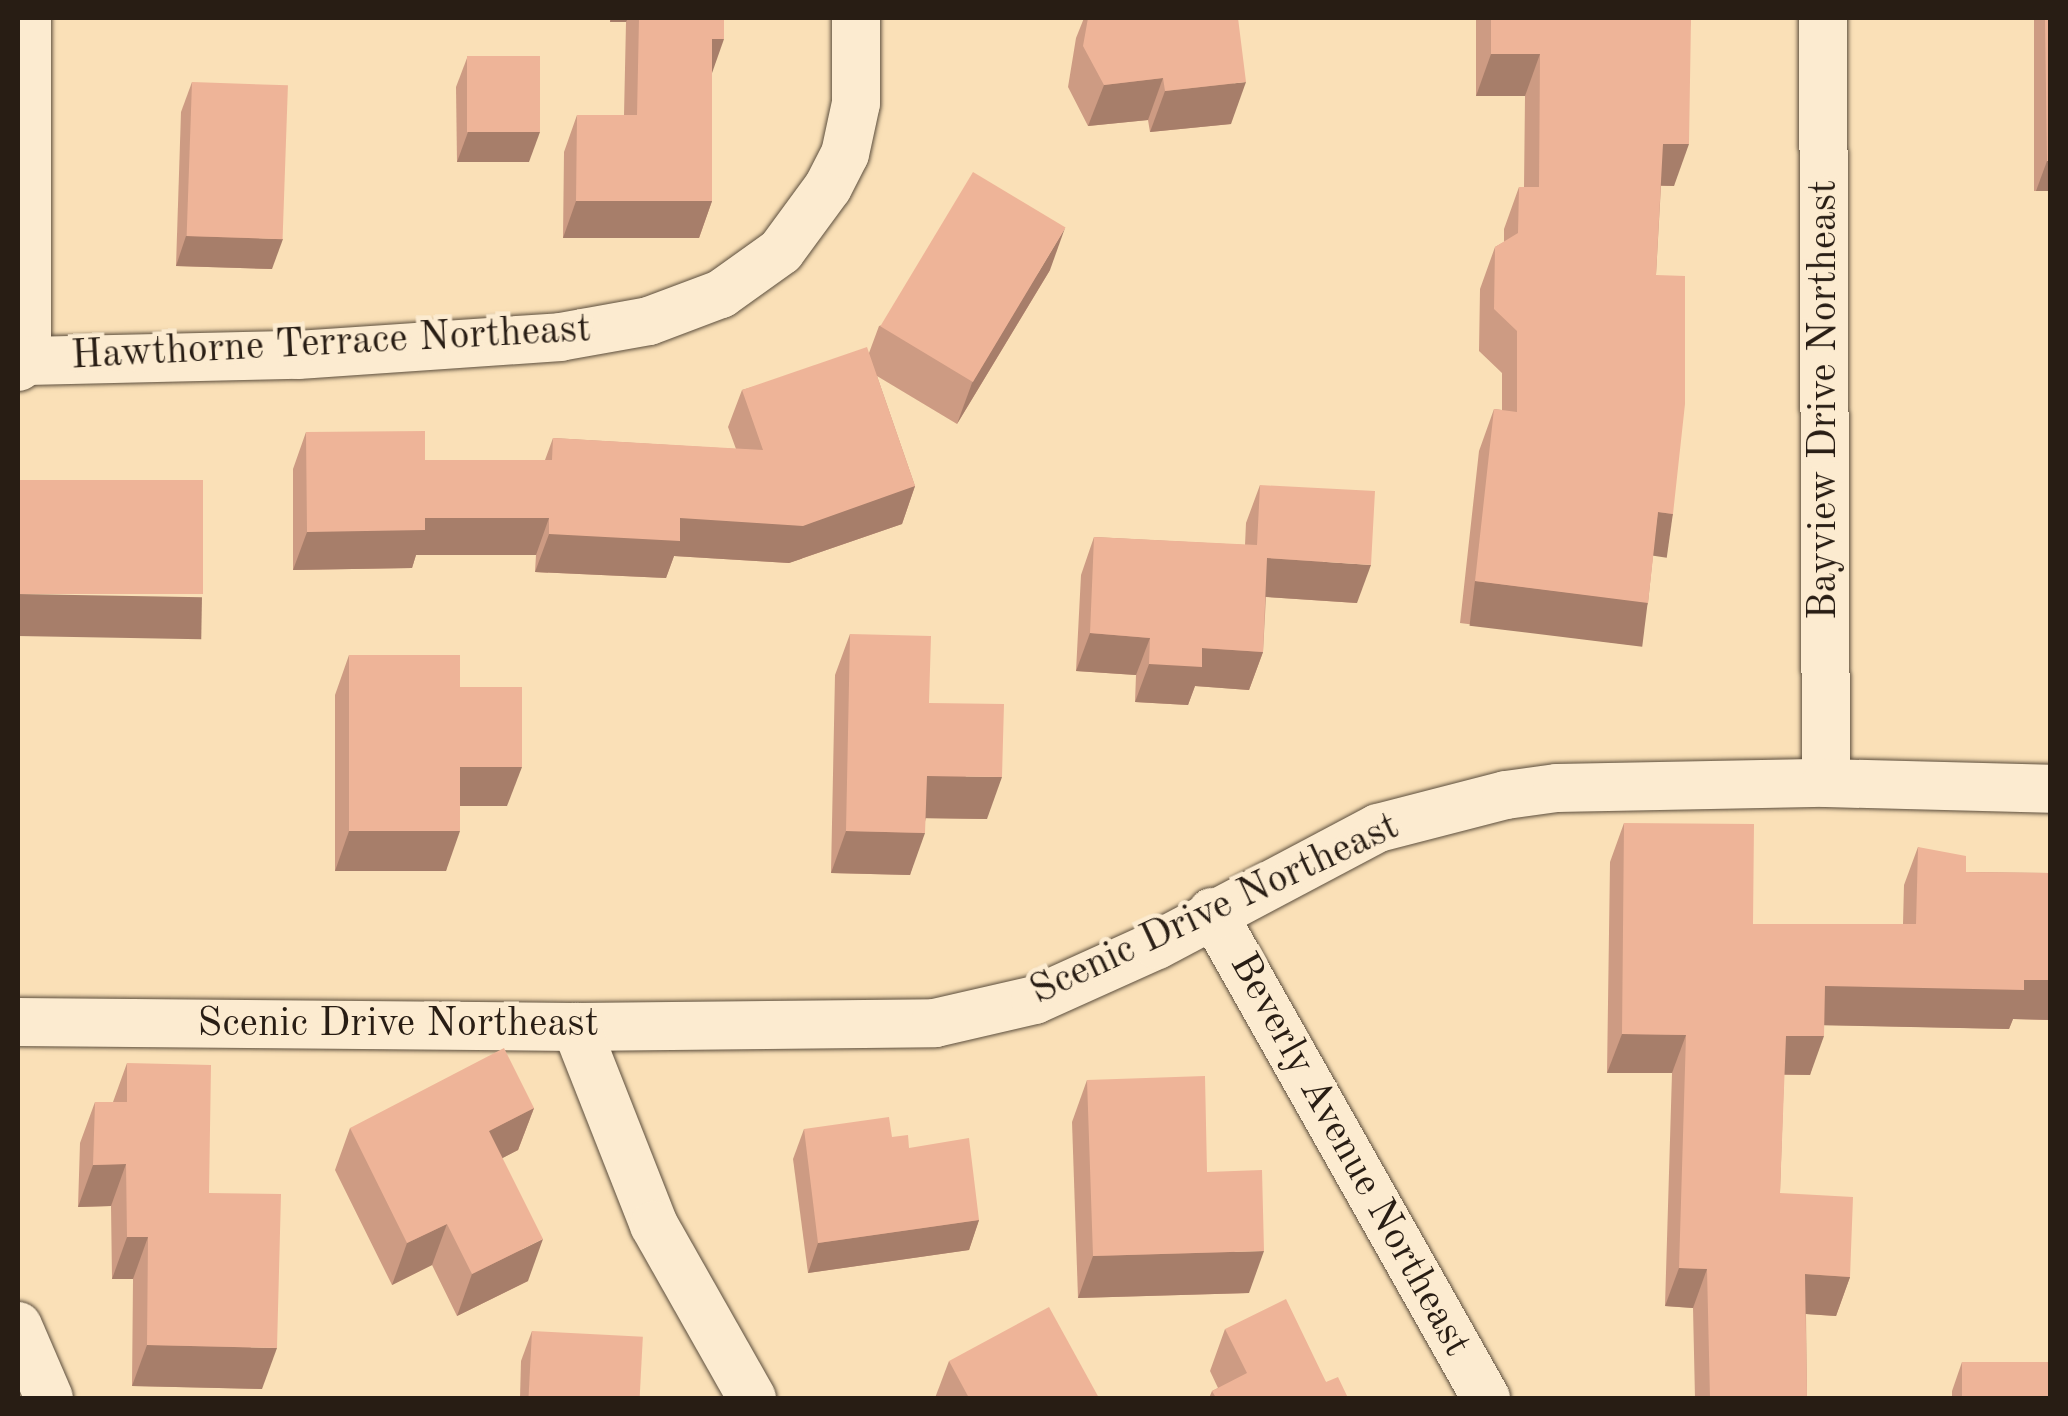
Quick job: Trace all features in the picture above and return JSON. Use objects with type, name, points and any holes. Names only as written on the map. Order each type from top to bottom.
[{"type":"street","points":[[22,364],[26,18]]},
{"type":"street","name":"Hawthorne Terrace Northeast","points":[[22,364],[298,355],[560,337],[649,321],[721,294],[781,251],[828,187],[844,154],[856,103],[856,18]]},
{"type":"street","name":"Bayview Drive Northeast","points":[[1823,18],[1826,783]]},
{"type":"street","name":"Scenic Drive Northeast","points":[[18,1022],[576,1027],[935,1022],[1035,1000],[1157,945],[1212,912],[1378,828],[1506,795],[1556,788],[1826,783],[2050,789]]},
{"type":"street","name":"Beverly Avenue Northeast","points":[[1212,912],[1486,1398]]},
{"type":"street","points":[[576,1027],[654,1226],[752,1398]]},
{"type":"street","points":[[18,1326],[49,1398]]},
{"type":"building","points":[[639,18],[724,18],[724,39],[712,39],[712,201],[576,201],[577,115],[637,115]]},
{"type":"building","points":[[1088,18],[1238,18],[1246,82],[1165,91],[1163,78],[1104,85],[1083,46]]},
{"type":"building","points":[[1491,18],[1691,18],[1689,144],[1663,144],[1656,275],[1685,276],[1685,404],[1673,514],[1658,512],[1648,603],[1475,581],[1494,409],[1517,412],[1517,331],[1494,309],[1495,247],[1518,233],[1519,187],[1539,187],[1540,54],[1491,54]]},
{"type":"building","points":[[2045,18],[2050,18],[2050,161],[2047,161]]},
{"type":"building","points":[[467,56],[540,56],[540,132],[467,132]]},
{"type":"building","points":[[192,82],[288,85],[283,239],[187,236]]},
{"type":"building","points":[[973,172],[1066,228],[973,382],[880,326]]},
{"type":"building","points":[[867,347],[915,486],[803,526],[680,518],[680,541],[549,534],[549,518],[425,518],[425,530],[307,532],[306,432],[425,431],[425,460],[552,460],[553,438],[763,450],[742,390]]},
{"type":"building","points":[[18,480],[203,480],[203,594],[18,594]]},
{"type":"building","points":[[1260,485],[1375,491],[1371,565],[1267,558],[1263,652],[1202,648],[1202,667],[1149,664],[1150,638],[1090,633],[1094,537],[1257,545]]},
{"type":"building","points":[[850,634],[931,636],[929,703],[1004,704],[1002,777],[927,776],[925,833],[846,831]]},
{"type":"building","points":[[349,655],[460,655],[460,687],[522,687],[522,767],[460,767],[460,831],[349,831]]},
{"type":"building","points":[[1624,823],[1754,824],[1753,924],[1916,924],[1918,847],[1966,856],[1966,872],[2050,873],[2050,980],[2024,980],[2024,990],[1825,986],[1824,1036],[1786,1036],[1780,1193],[1853,1197],[1850,1277],[1805,1274],[1807,1398],[1710,1398],[1707,1269],[1679,1268],[1686,1035],[1622,1034]]},
{"type":"building","points":[[504,1048],[534,1108],[489,1131],[543,1239],[472,1274],[447,1224],[407,1243],[350,1128]]},
{"type":"building","points":[[127,1063],[211,1065],[209,1193],[281,1194],[277,1348],[147,1345],[148,1237],[127,1237],[126,1164],[93,1165],[95,1102],[127,1102]]},
{"type":"building","points":[[1205,1076],[1207,1172],[1262,1170],[1264,1251],[1093,1256],[1087,1080]]},
{"type":"building","points":[[889,1117],[892,1137],[908,1135],[909,1148],[969,1138],[979,1220],[818,1243],[804,1129]]},
{"type":"building","points":[[1286,1299],[1326,1382],[1338,1377],[1348,1398],[1216,1398],[1212,1391],[1247,1373],[1225,1329]]},
{"type":"building","points":[[1049,1307],[1099,1398],[969,1398],[949,1361]]},
{"type":"building","points":[[532,1331],[643,1337],[640,1398],[528,1398]]},
{"type":"building","points":[[1962,1362],[2050,1362],[2050,1398],[1962,1398]]}]
